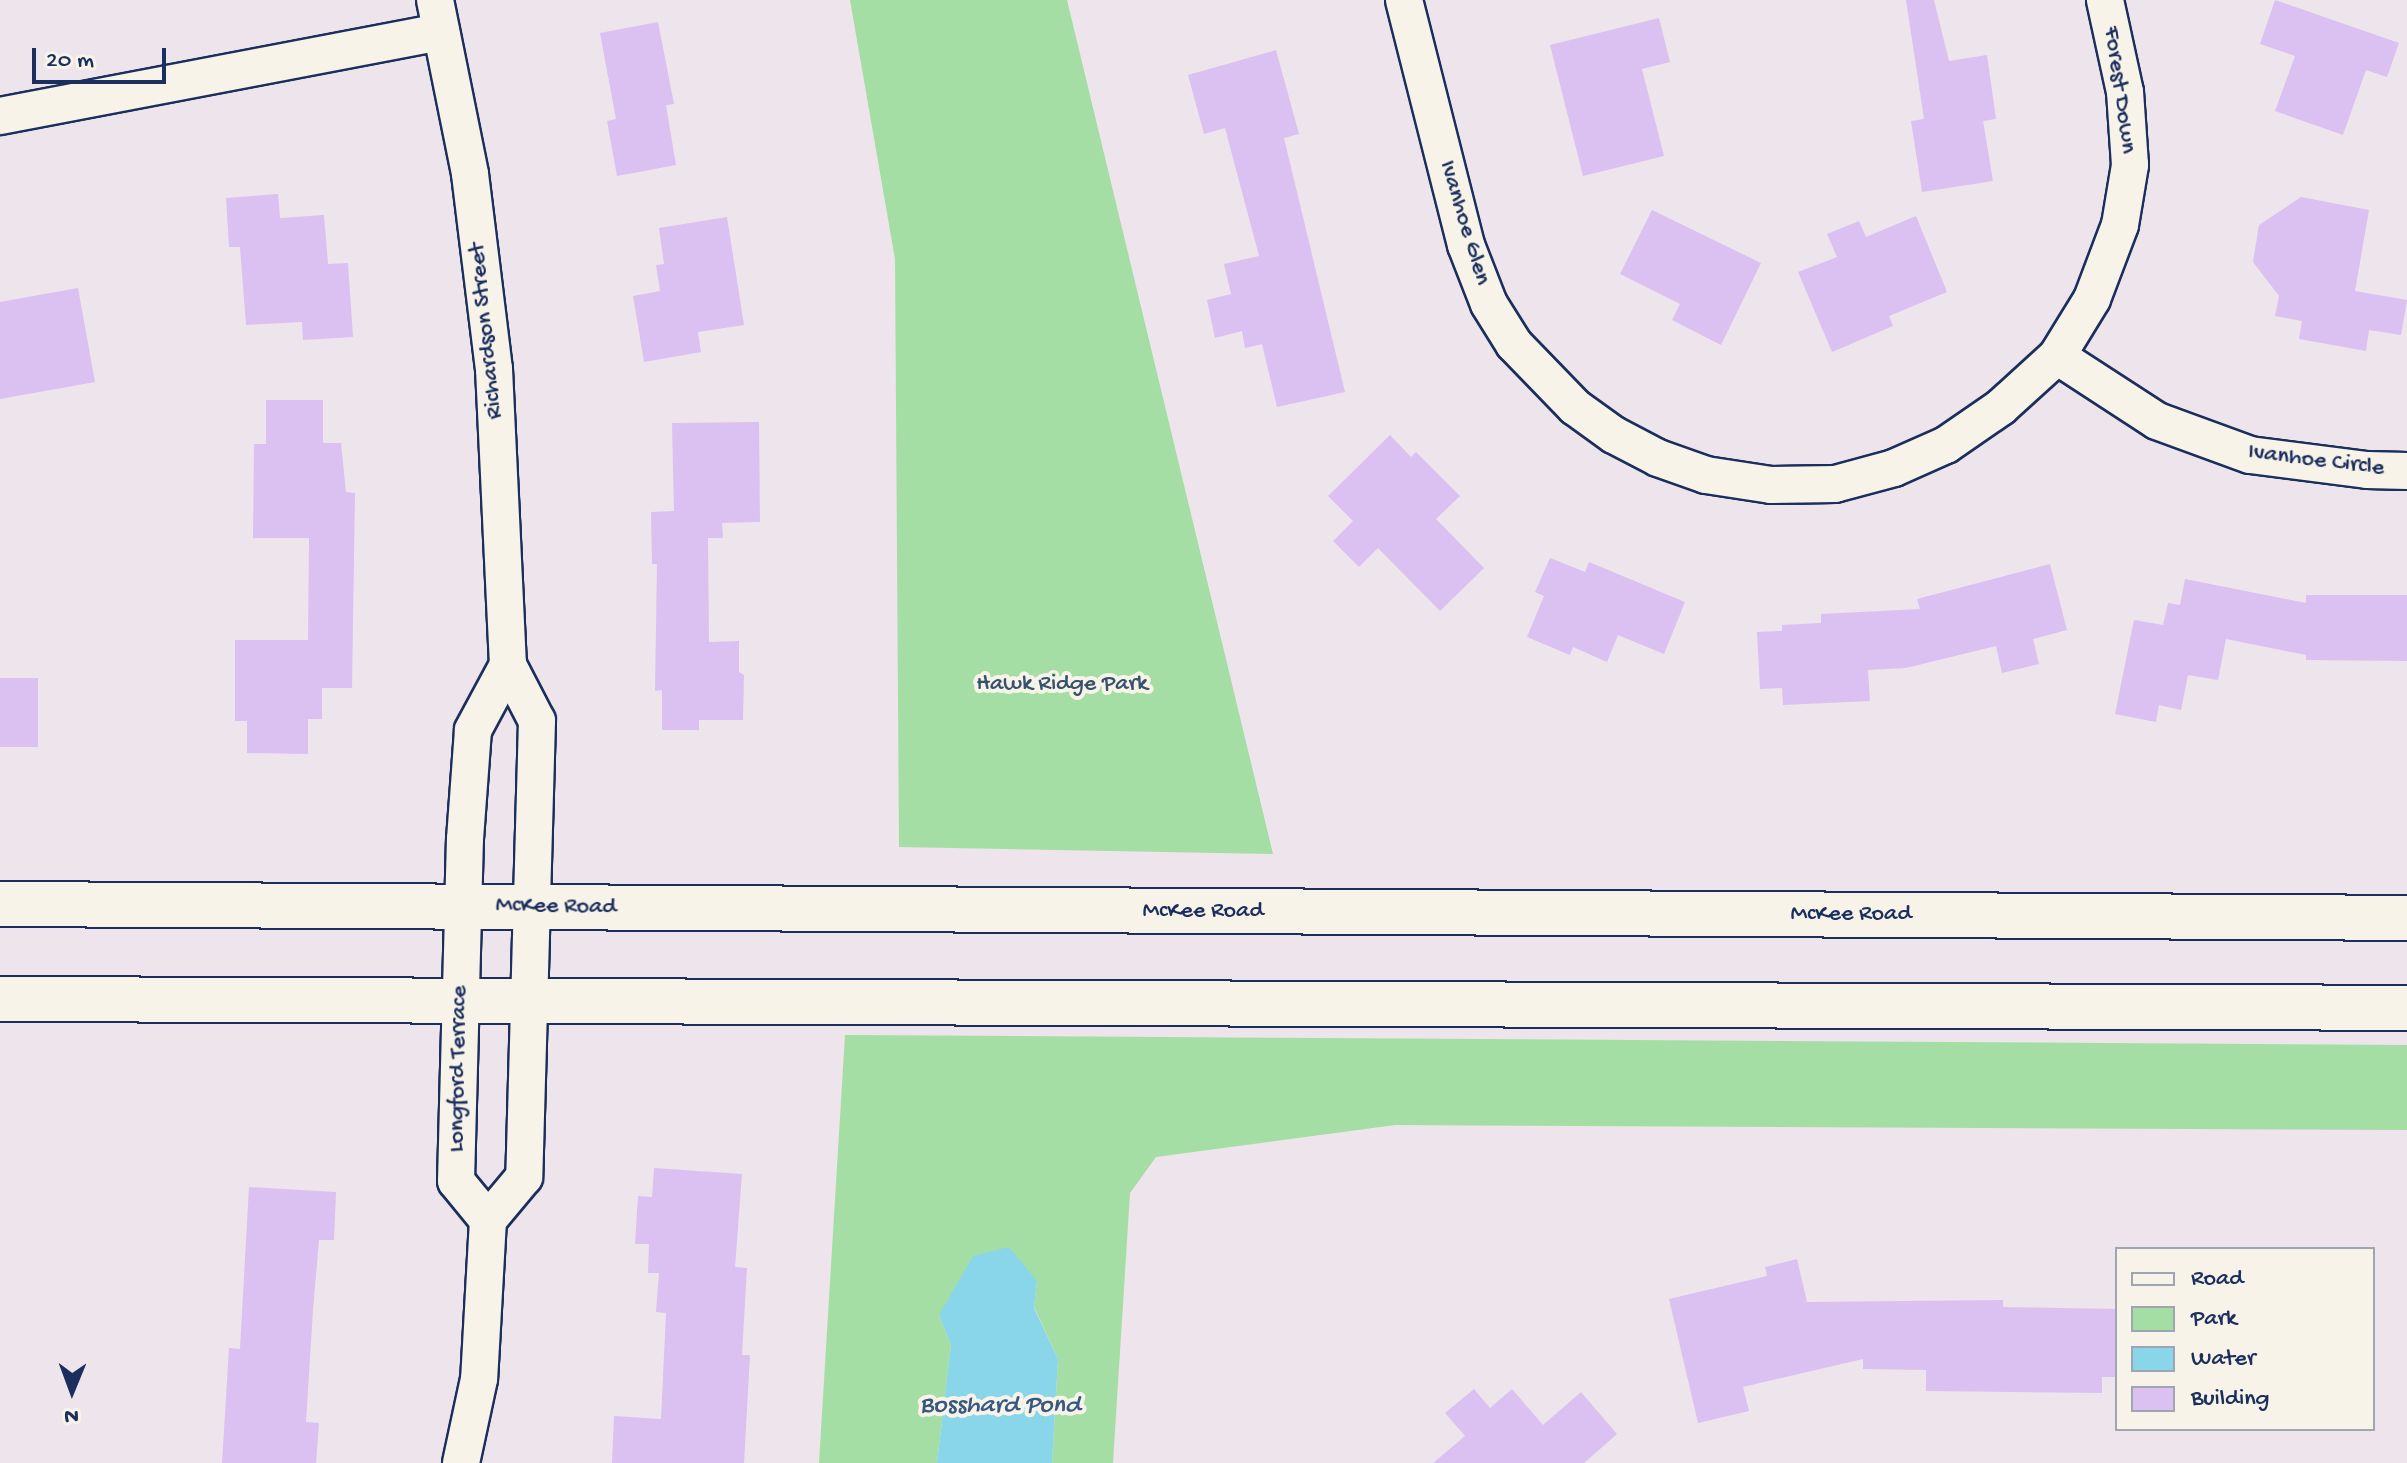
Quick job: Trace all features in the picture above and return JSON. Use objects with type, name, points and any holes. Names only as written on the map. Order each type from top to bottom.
[{"type":"main road","name":"McKee Road","points":[[0,904],[2407,918]]},
{"type":"main road","points":[[0,999],[2407,1008]]},
{"type":"street","name":"Ivanhoe Glen","points":[[1404,0],[1466,245],[1489,304],[1514,344],[1540,374],[1575,407],[1614,435],[1658,458],[1706,475],[1771,485],[1835,484],[1894,468],[1946,445],[2001,407],[2057,356]]},
{"type":"street","name":"Forest Down","points":[[2057,356],[2092,299],[2120,225],[2130,165],[2125,92],[2105,0]]},
{"type":"street","points":[[0,116],[438,16]]},
{"type":"street","name":"Richardson Street","points":[[438,16],[470,174],[494,369],[508,665],[537,721],[528,1001]]},
{"type":"street","name":"Ivanhoe Circle","points":[[2057,356],[2157,421],[2250,455],[2367,470],[2407,471]]},
{"type":"street","points":[[463,906],[473,730],[508,665]]},
{"type":"street","name":"Longford Terrace","points":[[463,906],[456,1181],[488,1220]]},
{"type":"street","points":[[461,1463],[479,1379],[488,1220],[524,1177],[528,1001]]},
{"type":"green space","name":"Hawk Ridge Park","points":[[850,0],[1067,0],[1273,854],[899,847],[895,259]]},
{"type":"green space","points":[[845,1035],[2407,1045],[2407,1130],[1395,1125],[1156,1157],[1130,1193],[1113,1463],[1052,1463],[1058,1359],[1034,1307],[1037,1281],[939,1315],[951,1345],[937,1463],[819,1463]]},
{"type":"water","name":"Bosshard Pond","points":[[1009,1247],[1037,1281],[1034,1308],[1058,1359],[1052,1463],[937,1463],[951,1345],[939,1315],[973,1256]]},
{"type":"building","points":[[1906,0],[1934,0],[1949,61],[1987,55],[1996,119],[1983,121],[1993,181],[1922,192],[1911,121],[1924,119]]},
{"type":"building","points":[[2275,0],[2399,43],[2387,77],[2366,70],[2343,135],[2275,111],[2295,56],[2260,44]]},
{"type":"building","points":[[1659,18],[1670,62],[1642,69],[1664,156],[1583,176],[1550,45]]},
{"type":"building","points":[[658,22],[674,104],[666,105],[676,165],[617,176],[607,121],[616,119],[600,33]]},
{"type":"building","points":[[1276,50],[1299,134],[1284,138],[1345,392],[1277,407],[1262,344],[1245,348],[1242,331],[1215,338],[1207,300],[1231,294],[1224,264],[1259,256],[1225,128],[1204,134],[1188,75]]},
{"type":"building","points":[[278,194],[280,218],[324,215],[328,264],[348,263],[353,337],[303,340],[302,322],[246,325],[240,247],[229,247],[226,198]]},
{"type":"building","points":[[2301,197],[2369,210],[2355,291],[2407,300],[2401,335],[2369,330],[2366,351],[2299,339],[2302,321],[2275,316],[2279,296],[2253,262],[2259,225]]},
{"type":"building","points":[[1652,210],[1761,263],[1721,345],[1672,320],[1680,304],[1620,274]]},
{"type":"building","points":[[1916,216],[1947,292],[1889,316],[1893,326],[1832,352],[1798,272],[1837,257],[1827,234],[1859,221],[1866,237]]},
{"type":"building","points":[[727,217],[744,325],[698,332],[701,352],[644,362],[633,296],[660,291],[656,265],[664,264],[659,228]]},
{"type":"building","points":[[78,288],[95,382],[0,399],[0,302]]},
{"type":"building","points":[[266,400],[323,400],[323,443],[341,443],[346,492],[355,493],[352,688],[322,688],[322,719],[308,719],[308,754],[247,753],[247,721],[235,721],[235,640],[308,640],[309,538],[253,538],[254,444],[266,444]]},
{"type":"building","points":[[759,422],[760,522],[722,523],[723,538],[708,538],[709,642],[739,641],[739,672],[744,675],[743,720],[699,720],[699,730],[662,730],[662,690],[655,691],[657,564],[652,564],[651,512],[674,511],[672,423]]},
{"type":"building","points":[[1390,435],[1411,457],[1416,452],[1460,496],[1436,519],[1484,568],[1440,611],[1378,548],[1359,567],[1333,541],[1353,521],[1328,496]]},
{"type":"building","points":[[1550,558],[1585,572],[1589,562],[1685,602],[1664,654],[1618,635],[1607,662],[1573,647],[1570,655],[1527,637],[1544,596],[1535,592]]},
{"type":"building","points":[[2050,564],[2067,630],[2033,639],[2039,664],[2002,673],[1996,646],[1906,668],[1868,670],[1870,701],[1783,705],[1782,688],[1760,689],[1757,632],[1782,631],[1782,625],[1821,623],[1821,614],[1920,609],[1917,599]]},
{"type":"building","points":[[2185,579],[2306,603],[2306,595],[2407,595],[2407,661],[2306,660],[2306,655],[2226,639],[2218,680],[2188,675],[2181,710],[2159,705],[2156,722],[2115,714],[2134,620],[2163,625],[2168,603],[2180,605]]},
{"type":"building","points":[[0,678],[38,678],[38,747],[0,747]]},
{"type":"building","points":[[654,1168],[742,1174],[735,1267],[747,1268],[742,1355],[750,1355],[744,1463],[612,1463],[614,1416],[661,1419],[666,1313],[656,1312],[659,1273],[648,1273],[649,1244],[635,1244],[638,1196],[652,1197]]},
{"type":"building","points":[[249,1187],[336,1192],[334,1240],[319,1240],[313,1310],[306,1422],[319,1423],[316,1463],[222,1463],[229,1348],[240,1349]]},
{"type":"building","points":[[1797,1259],[1807,1302],[2003,1300],[2003,1307],[2115,1309],[2115,1377],[2102,1377],[2102,1393],[1926,1391],[1926,1370],[1863,1369],[1863,1359],[1743,1387],[1749,1411],[1698,1423],[1669,1299],[1767,1276],[1765,1267]]},
{"type":"building","points":[[1474,1389],[1490,1408],[1512,1389],[1543,1425],[1581,1392],[1617,1434],[1584,1463],[1433,1463],[1465,1436],[1445,1413]]}]
